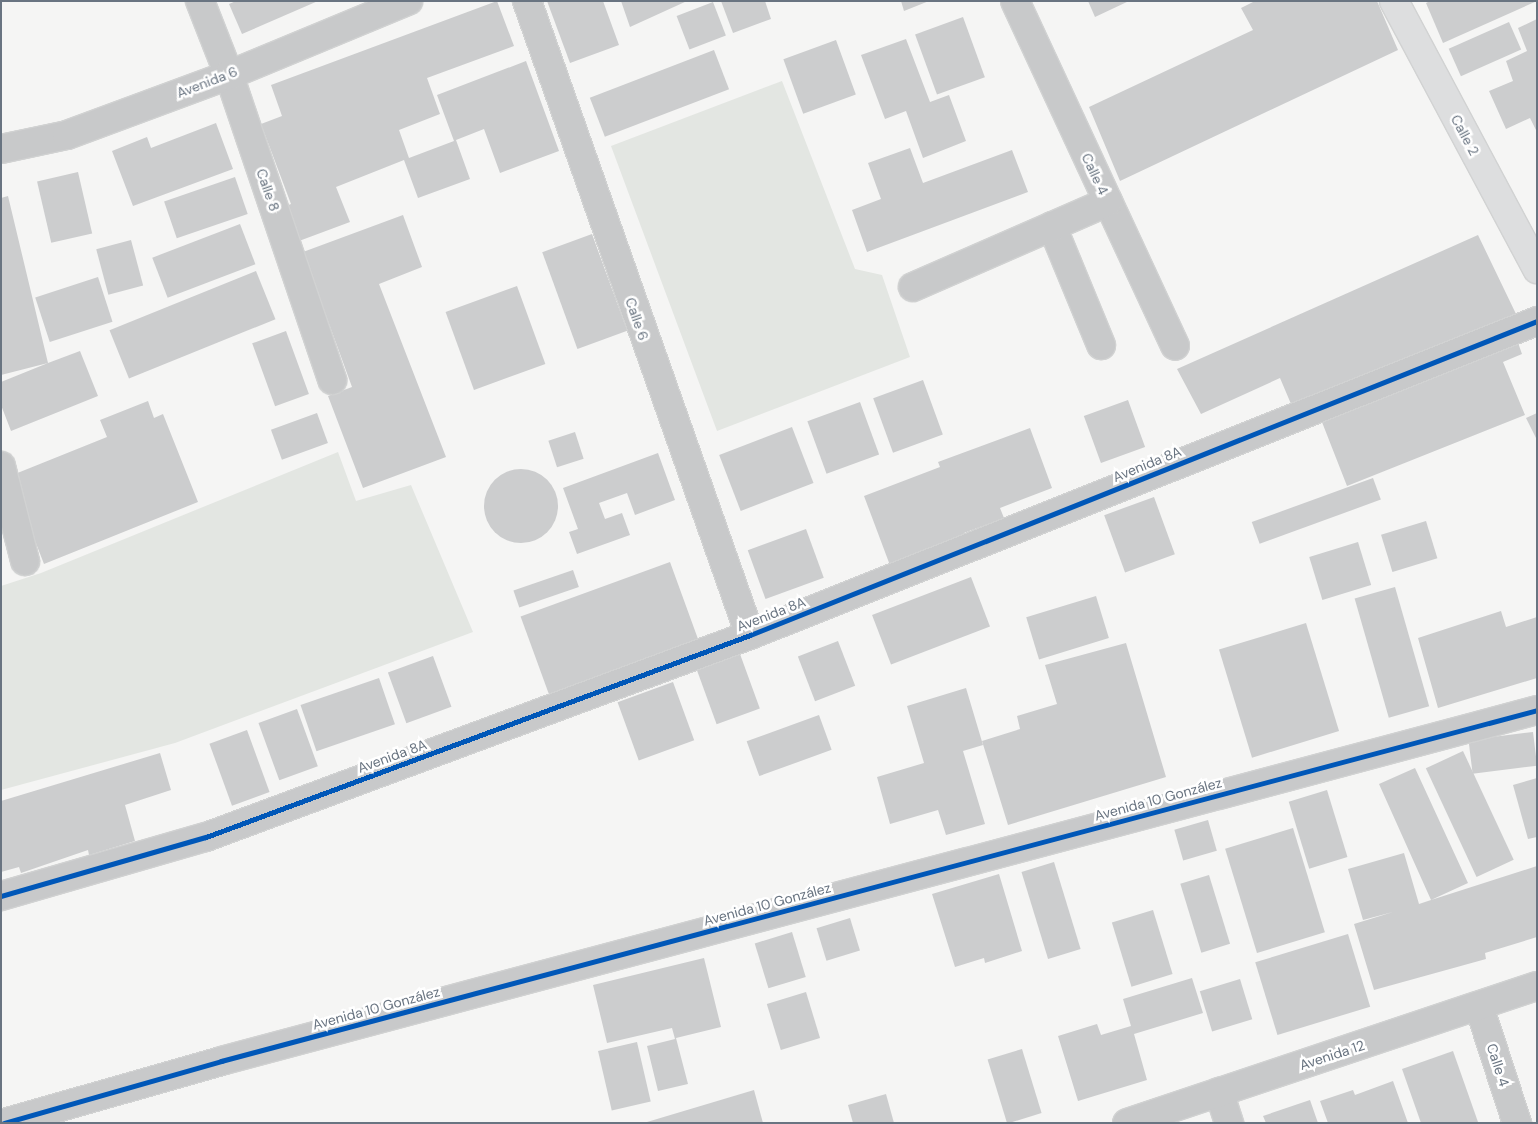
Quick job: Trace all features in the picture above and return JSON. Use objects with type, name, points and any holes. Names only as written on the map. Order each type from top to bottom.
[{"type":"main road","name":"Calle 2","points":[[1394,1],[1537,269]]},
{"type":"street","name":"Calle 8","points":[[200,1],[229,75],[332,380]]},
{"type":"street","name":"Avenida 6","points":[[1,149],[67,135],[229,75],[408,1]]},
{"type":"street","name":"Calle 6","points":[[527,1],[750,635]]},
{"type":"street","name":"Calle 4","points":[[1015,1],[1175,346]]},
{"type":"street","points":[[913,287],[1108,202]]},
{"type":"street","points":[[1052,226],[1101,345]]},
{"type":"street","name":"Avenida 8A","points":[[1,896],[206,837],[750,635],[1537,321]]},
{"type":"street","points":[[1,466],[25,561]]},
{"type":"street","name":"Avenida 10 González","points":[[4,1123],[220,1061],[1537,710]]},
{"type":"street","name":"Avenida 12","points":[[1127,1123],[1537,986]]},
{"type":"street","name":"Calle 4","points":[[1479,1006],[1517,1123]]},
{"type":"street","points":[[1219,1092],[1229,1123]]},
{"type":"shaded area","points":[[782,81],[855,269],[882,275],[910,357],[717,431],[611,146]]},
{"type":"shaded area","points":[[338,452],[356,501],[411,485],[473,632],[175,743],[1,790],[1,586],[41,573]]},
{"type":"building","points":[[236,1],[318,1],[242,34],[229,4]]},
{"type":"building","points":[[497,1],[514,46],[427,78],[440,114],[399,130],[409,158],[454,141],[437,95],[526,61],[559,151],[500,173],[484,129],[456,140],[470,179],[418,198],[404,160],[336,187],[350,222],[299,241],[286,206],[291,204],[261,124],[282,116],[271,85]]},
{"type":"building","points":[[547,1],[603,1],[619,45],[570,63]]},
{"type":"building","points":[[621,1],[687,1],[630,27]]},
{"type":"building","points":[[721,1],[765,1],[771,19],[733,33]]},
{"type":"building","points":[[901,1],[929,1],[904,11]]},
{"type":"building","points":[[1088,1],[1129,1],[1095,17]]},
{"type":"building","points":[[1255,1],[1377,1],[1398,50],[1120,181],[1089,107],[1253,30],[1241,8]]},
{"type":"building","points":[[1430,1],[1537,1],[1443,43],[1426,3]]},
{"type":"building","points":[[713,2],[726,36],[689,50],[677,16]]},
{"type":"building","points":[[963,17],[985,77],[937,95],[915,34]]},
{"type":"building","points":[[1537,19],[1537,132],[1530,118],[1506,129],[1489,91],[1513,81],[1506,61],[1527,51],[1518,28]]},
{"type":"building","points":[[1509,22],[1521,49],[1461,76],[1449,49]]},
{"type":"building","points":[[906,39],[930,102],[949,95],[966,141],[923,158],[906,111],[885,119],[861,55]]},
{"type":"building","points":[[836,40],[856,95],[803,114],[783,59]]},
{"type":"building","points":[[714,50],[729,89],[605,137],[590,98]]},
{"type":"building","points":[[216,123],[233,169],[133,206],[112,151],[147,137],[151,148]]},
{"type":"building","points":[[910,148],[923,183],[1012,150],[1028,192],[867,252],[852,210],[881,199],[868,163]]},
{"type":"building","points":[[78,172],[92,233],[51,243],[37,181]]},
{"type":"building","points":[[235,177],[248,214],[177,238],[164,201]]},
{"type":"building","points":[[8,196],[48,363],[1,375],[1,198]]},
{"type":"building","points":[[403,215],[422,267],[379,284],[446,457],[363,488],[328,396],[352,387],[303,252]]},
{"type":"building","points":[[240,224],[255,264],[168,298],[152,258]]},
{"type":"building","points":[[592,234],[627,331],[577,349],[542,252]]},
{"type":"building","points":[[1478,235],[1517,316],[1294,411],[1280,378],[1201,414],[1177,369]]},
{"type":"building","points":[[131,240],[143,285],[108,295],[96,249]]},
{"type":"building","points":[[256,271],[275,319],[129,378],[110,330]]},
{"type":"building","points":[[98,277],[113,322],[50,342],[35,297]]},
{"type":"building","points":[[517,286],[545,364],[474,390],[446,312]]},
{"type":"building","points":[[286,331],[309,394],[275,406],[252,343]]},
{"type":"building","points":[[1516,337],[1522,354],[1503,362],[1525,415],[1347,486],[1320,417]]},
{"type":"building","points":[[80,351],[98,396],[11,431],[1,405],[1,382]]},
{"type":"building","points":[[923,380],[943,435],[893,453],[873,398]]},
{"type":"building","points":[[1128,400],[1145,447],[1101,463],[1084,416]]},
{"type":"building","points":[[148,401],[154,418],[163,414],[198,502],[44,564],[10,476],[107,437],[100,420]]},
{"type":"building","points":[[860,402],[879,455],[827,474],[807,421]]},
{"type":"building","points":[[317,413],[328,443],[282,460],[271,430]]},
{"type":"building","points":[[1537,413],[1537,440],[1526,418]]},
{"type":"building","points":[[792,427],[814,483],[741,511],[719,455]]},
{"type":"building","points":[[1030,428],[1052,488],[1000,508],[1004,518],[964,533],[967,540],[891,568],[864,496],[940,467],[938,462]]},
{"type":"building","points":[[575,432],[584,459],[557,467],[548,441]]},
{"type":"building","points":[[658,453],[675,500],[635,515],[627,493],[599,503],[605,519],[622,513],[630,535],[577,554],[569,532],[578,529],[563,488]]},
{"type":"building","points":[[521,469],[535,472],[547,480],[555,492],[558,506],[555,520],[547,532],[535,540],[521,543],[507,540],[495,532],[487,520],[484,506],[487,492],[495,480],[507,472]]},
{"type":"building","points":[[1373,478],[1381,500],[1260,544],[1252,522]]},
{"type":"building","points":[[1154,497],[1175,554],[1125,572],[1104,515]]},
{"type":"building","points":[[1426,521],[1437,558],[1392,572],[1381,535]]},
{"type":"building","points":[[806,529],[824,578],[766,599],[748,550]]},
{"type":"building","points":[[1358,542],[1371,585],[1322,600],[1309,557]]},
{"type":"building","points":[[670,562],[700,645],[551,699],[521,616]]},
{"type":"building","points":[[573,570],[579,587],[519,608],[513,591]]},
{"type":"building","points":[[971,577],[990,626],[891,664],[872,615]]},
{"type":"building","points":[[1395,587],[1429,706],[1389,718],[1355,599]]},
{"type":"building","points":[[1096,596],[1109,638],[1039,659],[1026,617]]},
{"type":"building","points":[[1501,611],[1506,627],[1537,617],[1537,678],[1438,708],[1418,638]]},
{"type":"building","points":[[1306,623],[1339,731],[1252,758],[1219,650]]},
{"type":"building","points":[[838,641],[855,686],[815,701],[798,656]]},
{"type":"building","points":[[1126,643],[1166,777],[1008,825],[982,741],[1020,729],[1017,716],[1057,704],[1045,665]]},
{"type":"building","points":[[740,654],[760,709],[717,724],[697,670]]},
{"type":"building","points":[[433,656],[451,707],[406,723],[388,672]]},
{"type":"building","points":[[379,678],[395,724],[316,751],[301,705]]},
{"type":"building","points":[[673,682],[694,740],[639,760],[618,702]]},
{"type":"building","points":[[966,688],[983,745],[963,751],[985,824],[946,835],[938,810],[890,824],[877,777],[924,763],[907,706]]},
{"type":"building","points":[[297,709],[318,766],[279,780],[258,723]]},
{"type":"building","points":[[819,715],[832,750],[759,776],[747,741]]},
{"type":"building","points":[[247,730],[270,792],[232,806],[209,744]]},
{"type":"building","points":[[1533,732],[1537,766],[1473,774],[1468,740]]},
{"type":"building","points":[[1463,751],[1514,860],[1477,877],[1426,768]]},
{"type":"building","points":[[160,753],[171,790],[125,805],[135,841],[89,855],[88,850],[21,873],[19,867],[1,872],[1,801]]},
{"type":"building","points":[[1415,768],[1468,883],[1431,900],[1379,784]]},
{"type":"building","points":[[1537,778],[1537,837],[1528,839],[1513,785]]},
{"type":"building","points":[[1327,790],[1347,857],[1309,869],[1289,802]]},
{"type":"building","points":[[1208,820],[1217,851],[1183,860],[1174,830]]},
{"type":"building","points":[[1293,828],[1325,932],[1257,953],[1225,849]]},
{"type":"building","points":[[1404,853],[1419,904],[1537,866],[1537,937],[1485,953],[1486,959],[1374,990],[1354,924],[1393,912],[1363,920],[1348,869]]},
{"type":"building","points":[[1054,862],[1081,949],[1048,959],[1021,872]]},
{"type":"building","points":[[999,874],[1022,951],[985,963],[984,958],[955,967],[932,894]]},
{"type":"building","points":[[1209,875],[1230,944],[1201,953],[1180,884]]},
{"type":"building","points":[[1153,910],[1173,974],[1131,987],[1112,923]]},
{"type":"building","points":[[850,918],[860,951],[826,961],[817,928]]},
{"type":"building","points":[[792,932],[806,977],[768,988],[755,943]]},
{"type":"building","points":[[1348,934],[1370,1007],[1277,1035],[1255,962]]},
{"type":"building","points":[[704,958],[721,1027],[676,1038],[688,1084],[658,1091],[647,1046],[675,1039],[672,1028],[607,1043],[593,985]]},
{"type":"building","points":[[1192,978],[1203,1013],[1134,1034],[1147,1080],[1078,1101],[1058,1036],[1097,1024],[1101,1035],[1131,1026],[1123,999]]},
{"type":"building","points":[[1240,979],[1252,1019],[1212,1031],[1200,991]]},
{"type":"building","points":[[806,992],[820,1038],[781,1050],[767,1004]]},
{"type":"building","points":[[637,1042],[651,1101],[612,1110],[598,1051]]},
{"type":"building","points":[[1022,1049],[1042,1113],[1007,1123],[988,1060]]},
{"type":"building","points":[[1453,1051],[1478,1122],[1421,1123],[1402,1069]]},
{"type":"building","points":[[1393,1081],[1408,1123],[1328,1123],[1320,1101],[1353,1090],[1355,1095]]},
{"type":"building","points":[[754,1090],[763,1123],[647,1123],[647,1122]]},
{"type":"building","points":[[886,1094],[894,1123],[853,1123],[848,1105]]},
{"type":"building","points":[[1310,1100],[1318,1123],[1266,1123],[1263,1116]]},
{"type":"cycle path","points":[[1,896],[206,837],[750,635],[1537,321]]},
{"type":"cycle path","points":[[4,1123],[221,1061],[1537,710]]}]
